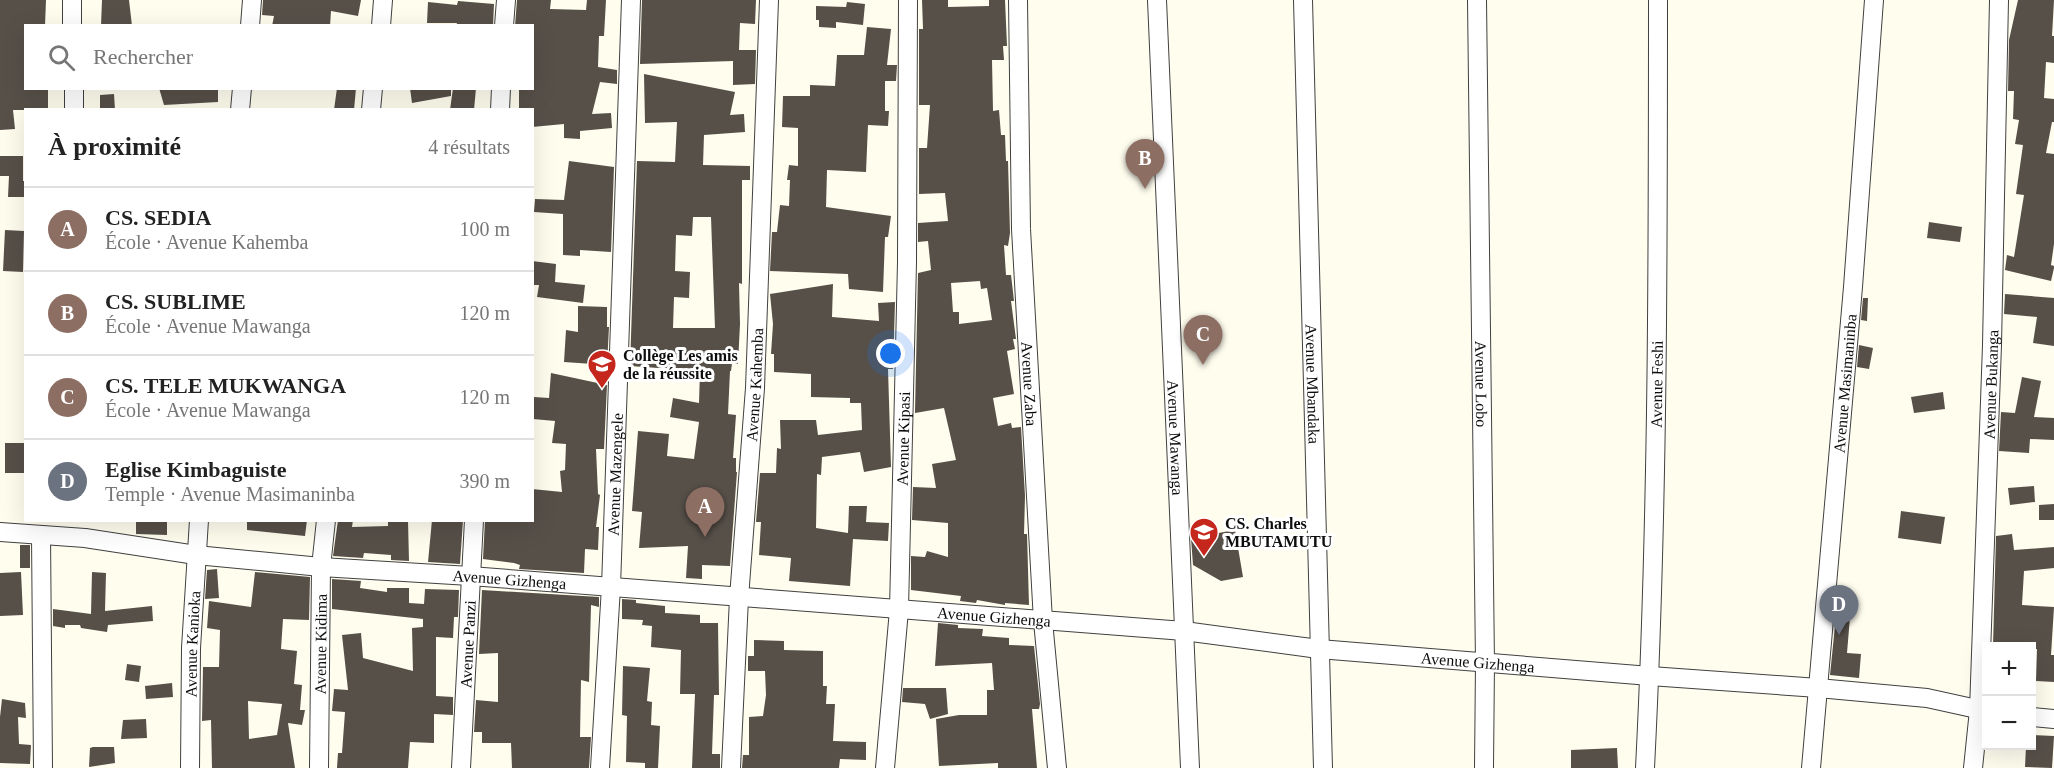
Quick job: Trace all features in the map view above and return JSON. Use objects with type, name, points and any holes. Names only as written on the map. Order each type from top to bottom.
[{"type":"street","points":[[72,0],[72,24]]},
{"type":"street","points":[[250,24],[252,0]]},
{"type":"street","points":[[381,24],[383,0]]},
{"type":"street","points":[[504,24],[506,0]]},
{"type":"street","name":"Avenue Mazengele","points":[[600,768],[611,587],[631,0]]},
{"type":"street","name":"Avenue Kahemba","points":[[731,768],[739,598],[755,388],[769,0]]},
{"type":"street","name":"Avenue Kipasi","points":[[885,768],[899,610],[906,274],[908,0]]},
{"type":"street","name":"Avenue Zaba","points":[[1018,0],[1021,229],[1044,621],[1057,768]]},
{"type":"street","name":"Avenue Mawanga","points":[[1157,0],[1190,768]]},
{"type":"street","name":"Avenue Mbandaka","points":[[1303,0],[1323,768]]},
{"type":"street","name":"Avenue Lobo","points":[[1477,0],[1485,663],[1484,768]]},
{"type":"street","name":"Avenue Feshi","points":[[1645,768],[1650,676],[1658,322],[1658,0]]},
{"type":"street","name":"Avenue Masimaninba","points":[[1811,768],[1853,287],[1874,0]]},
{"type":"street","name":"Avenue Bukanga","points":[[1983,696],[1999,0]]},
{"type":"street","points":[[74,90],[74,108]]},
{"type":"street","points":[[240,108],[242,90]]},
{"type":"street","points":[[371,108],[373,90]]},
{"type":"street","points":[[500,108],[501,90]]},
{"type":"street","name":"Avenue Kanioka","points":[[190,768],[191,648],[199,522]]},
{"type":"street","name":"Avenue Kidima","points":[[319,768],[321,567],[326,522]]},
{"type":"street","name":"Avenue Panzi","points":[[461,768],[474,522]]},
{"type":"street","name":"Avenue Gizhenga","points":[[0,532],[41,535],[85,529],[196,555],[321,567],[470,576],[1184,631],[1319,649],[1818,687],[1928,698],[1982,710]]},
{"type":"street","points":[[41,535],[43,768]]},
{"type":"street","name":"Avenue Bukanga","points":[[1973,768],[1982,716]]},
{"type":"street","points":[[2036,717],[2054,719]]},
{"type":"building","points":[[0,0],[46,0],[45,24],[24,24],[24,90],[48,90],[48,108],[13,110],[15,129],[0,130]]},
{"type":"building","points":[[102,0],[129,0],[132,24],[101,24]]},
{"type":"building","points":[[263,0],[361,0],[358,16],[331,11],[330,24],[272,24],[274,16],[262,15]]},
{"type":"building","points":[[517,0],[551,0],[550,9],[586,10],[587,0],[606,0],[604,36],[599,36],[598,67],[617,70],[617,84],[600,82],[592,114],[611,113],[612,128],[580,131],[580,139],[564,138],[564,124],[534,127],[534,108],[519,108],[519,90],[534,90],[534,24],[515,24]]},
{"type":"building","points":[[642,0],[756,0],[755,24],[740,23],[739,50],[756,50],[755,84],[733,85],[733,61],[640,64]]},
{"type":"building","points":[[922,0],[948,0],[948,7],[989,6],[989,0],[1005,0],[1007,46],[1003,46],[1004,60],[992,60],[993,111],[999,110],[1001,135],[1005,135],[1006,161],[1008,161],[1010,233],[1008,246],[1004,245],[1006,275],[1011,275],[1014,301],[1011,301],[1016,339],[1013,339],[1015,349],[1007,351],[1014,394],[993,398],[998,426],[1011,423],[1012,428],[1021,427],[1025,496],[1024,534],[1027,534],[1029,605],[1005,603],[1005,605],[977,600],[976,603],[960,601],[961,596],[911,590],[911,556],[925,557],[927,551],[948,557],[948,523],[912,520],[913,487],[936,488],[932,464],[956,460],[944,408],[915,413],[918,273],[931,270],[928,241],[918,242],[918,223],[948,221],[945,193],[919,194],[919,148],[927,148],[930,105],[919,105],[919,29],[923,29]],"holes":[[[980,281],[981,289],[987,288],[992,320],[959,324],[959,312],[953,312],[951,283]]]},
{"type":"building","points":[[2018,0],[2054,0],[2052,36],[2054,36],[2054,63],[2046,62],[2044,98],[2054,99],[2054,122],[2052,122],[2046,153],[2054,154],[2054,244],[2051,265],[2054,268],[2051,281],[2005,270],[2007,255],[2014,257],[2024,195],[2016,194],[2023,145],[2015,144],[2019,120],[2013,119],[2014,91],[2008,91],[2009,40]]},
{"type":"building","points":[[458,1],[494,4],[493,24],[427,23],[428,2],[457,5]]},
{"type":"building","points":[[847,2],[865,4],[863,25],[836,22],[836,28],[819,27],[819,20],[816,20],[816,6],[846,7]]},
{"type":"building","points":[[867,27],[891,29],[887,65],[897,65],[896,81],[885,81],[885,111],[889,111],[888,126],[868,125],[866,172],[827,170],[826,207],[891,216],[888,237],[885,237],[883,292],[849,289],[848,274],[770,271],[772,232],[777,232],[780,205],[789,206],[790,180],[787,180],[789,165],[798,166],[798,128],[782,127],[783,96],[810,96],[810,85],[835,86],[837,55],[864,55]]},
{"type":"building","points":[[644,74],[735,92],[730,115],[744,114],[745,132],[704,135],[703,165],[750,166],[750,180],[742,180],[742,284],[739,283],[738,364],[732,363],[730,371],[728,414],[736,415],[733,458],[736,458],[737,472],[730,566],[702,565],[702,579],[686,578],[688,546],[639,548],[642,512],[632,511],[638,431],[669,434],[667,456],[694,459],[699,422],[670,417],[673,398],[699,403],[700,371],[630,366],[637,161],[675,162],[677,122],[645,123]],"holes":[[[693,217],[711,217],[715,328],[673,328],[674,297],[689,298],[690,272],[675,271],[676,235],[692,236]]]},
{"type":"building","points":[[160,90],[218,90],[218,102],[164,105]]},
{"type":"building","points":[[337,90],[356,90],[354,108],[334,108]]},
{"type":"building","points":[[410,90],[451,90],[451,96],[412,103]]},
{"type":"building","points":[[453,90],[476,90],[474,108],[450,108]]},
{"type":"building","points":[[114,94],[115,108],[100,108],[100,95]]},
{"type":"building","points":[[0,156],[23,156],[24,197],[8,197],[9,176],[0,176]]},
{"type":"building","points":[[569,161],[614,167],[611,252],[580,250],[580,256],[563,255],[563,214],[534,212],[535,199],[564,200]]},
{"type":"building","points":[[1929,222],[1962,227],[1960,242],[1927,238]]},
{"type":"building","points":[[5,230],[24,231],[23,272],[3,271]]},
{"type":"building","points":[[534,261],[556,264],[555,282],[585,285],[583,303],[537,297],[539,285],[534,285]]},
{"type":"building","points":[[833,284],[832,317],[879,321],[878,303],[895,302],[893,369],[888,369],[891,467],[864,472],[860,452],[822,457],[821,475],[817,474],[816,528],[848,533],[849,506],[867,506],[866,522],[889,523],[888,541],[853,539],[850,586],[789,581],[791,558],[759,555],[761,522],[756,522],[760,473],[776,473],[777,448],[781,449],[780,420],[816,420],[818,435],[862,430],[861,403],[850,403],[850,398],[811,397],[811,374],[774,372],[774,354],[771,354],[773,324],[770,294]]},
{"type":"building","points":[[2005,294],[2054,298],[2054,346],[2033,343],[2037,317],[2004,314]]},
{"type":"building","points":[[1863,298],[1868,298],[1867,321],[1861,320]]},
{"type":"building","points":[[578,306],[607,307],[607,327],[609,327],[607,365],[564,362],[566,330],[578,332]]},
{"type":"building","points":[[1859,345],[1873,348],[1869,369],[1857,367]]},
{"type":"building","points":[[551,373],[607,385],[604,449],[596,449],[598,494],[600,495],[596,527],[599,527],[598,550],[585,549],[584,573],[519,569],[520,565],[514,563],[483,559],[485,522],[534,522],[534,489],[562,492],[560,471],[565,470],[566,444],[552,443],[555,421],[534,419],[534,397],[549,398]]},
{"type":"building","points":[[2022,377],[2041,381],[2034,417],[2054,418],[2054,440],[2030,439],[2029,453],[1999,451],[2001,412],[2015,413]]},
{"type":"building","points":[[1943,392],[1945,409],[1914,413],[1911,397]]},
{"type":"building","points":[[5,443],[24,443],[24,473],[5,473]]},
{"type":"building","points":[[2034,486],[2035,502],[2010,505],[2008,488]]},
{"type":"building","points":[[2054,504],[2054,520],[2039,520],[2039,505]]},
{"type":"building","points":[[1901,511],[1945,517],[1941,544],[1898,538]]},
{"type":"building","points":[[136,522],[167,522],[167,535],[136,534]]},
{"type":"building","points":[[247,522],[307,522],[305,536],[247,530]]},
{"type":"building","points":[[338,522],[353,522],[352,527],[388,526],[388,522],[408,522],[409,561],[391,560],[391,555],[364,553],[363,558],[333,556]]},
{"type":"building","points":[[432,522],[463,522],[460,564],[428,562]]},
{"type":"building","points":[[1235,530],[1243,577],[1221,581],[1193,565],[1191,538]]},
{"type":"building","points":[[2012,534],[2014,550],[2054,547],[2054,568],[2024,571],[2022,605],[2054,607],[2051,655],[2054,655],[2054,682],[2036,681],[2036,642],[1993,642],[1996,536]]},
{"type":"building","points":[[20,545],[30,545],[30,568],[20,568]]},
{"type":"building","points":[[217,569],[219,598],[205,599],[207,570]]},
{"type":"building","points":[[21,572],[23,615],[0,616],[0,573]]},
{"type":"building","points":[[92,572],[106,573],[105,611],[152,606],[153,621],[108,625],[107,632],[81,628],[80,625],[65,625],[65,628],[53,626],[53,609],[91,614]]},
{"type":"building","points":[[255,572],[310,577],[309,620],[283,619],[281,649],[297,651],[294,684],[302,685],[300,710],[305,710],[302,725],[288,723],[295,768],[212,768],[211,720],[202,721],[203,667],[219,667],[220,630],[207,628],[209,601],[251,607]],"holes":[[[248,701],[282,704],[277,735],[249,739]]]},
{"type":"building","points":[[332,579],[361,581],[360,588],[387,592],[387,588],[409,588],[409,603],[424,604],[425,589],[459,590],[458,617],[454,617],[453,638],[436,637],[436,696],[453,697],[453,715],[434,714],[434,743],[410,742],[408,768],[337,768],[338,753],[342,753],[345,712],[332,711],[334,689],[348,690],[342,635],[361,633],[363,658],[413,671],[412,628],[423,627],[423,619],[332,609]]},
{"type":"building","points":[[482,590],[599,597],[599,607],[591,605],[589,682],[581,680],[580,737],[591,737],[589,768],[512,768],[511,743],[482,743],[482,732],[474,732],[476,700],[498,702],[498,653],[479,654]]},
{"type":"building","points":[[622,599],[665,606],[665,613],[700,615],[700,623],[718,623],[719,695],[714,695],[712,754],[720,754],[720,768],[692,768],[695,694],[680,694],[681,650],[651,647],[652,626],[642,625],[643,620],[622,619]]},
{"type":"building","points":[[1836,616],[1850,617],[1847,653],[1861,654],[1859,678],[1830,675]]},
{"type":"building","points":[[938,623],[958,625],[958,628],[983,629],[982,636],[1009,638],[1009,645],[1034,646],[1040,704],[1039,709],[1032,709],[1037,768],[998,768],[998,763],[939,766],[936,719],[959,715],[987,715],[987,690],[994,690],[992,663],[935,666]]},
{"type":"building","points":[[754,640],[784,641],[784,650],[823,651],[823,686],[827,686],[826,704],[835,704],[833,741],[866,742],[866,760],[840,759],[839,768],[742,768],[743,755],[749,755],[749,717],[763,716],[766,695],[765,671],[748,671],[748,656],[754,656]]},
{"type":"building","points":[[127,664],[141,666],[139,682],[125,680]]},
{"type":"building","points":[[623,666],[650,668],[647,701],[652,702],[651,725],[660,726],[658,768],[645,768],[645,763],[626,762],[627,716],[622,715]]},
{"type":"building","points":[[172,683],[173,697],[146,699],[145,686]]},
{"type":"building","points":[[903,688],[946,688],[948,714],[930,719],[925,704],[902,702]]},
{"type":"building","points":[[2,699],[25,703],[26,718],[18,717],[19,744],[31,745],[30,764],[0,763]]},
{"type":"building","points":[[146,719],[147,738],[121,739],[123,720]]},
{"type":"building","points":[[2036,735],[2054,736],[2052,768],[2025,767],[2026,750],[2036,750]]},
{"type":"building","points":[[114,747],[115,763],[89,767],[90,748]]},
{"type":"building","points":[[1617,748],[1618,768],[1571,768],[1571,750]]},
{"type":"place","name":"CS. SUBLIME","points":[[1145,189]]},
{"type":"place","name":"CS. TELE MUKWANGA","points":[[1203,365]]},
{"type":"place","name":"Collège Les amis de la réussite","points":[[602,390]]},
{"type":"place","name":"CS. SEDIA","points":[[705,537]]},
{"type":"place","name":"CS. Charles MBUTAMUTU","points":[[1204,558]]},
{"type":"place","name":"Eglise Kimbaguiste","points":[[1839,635]]}]
